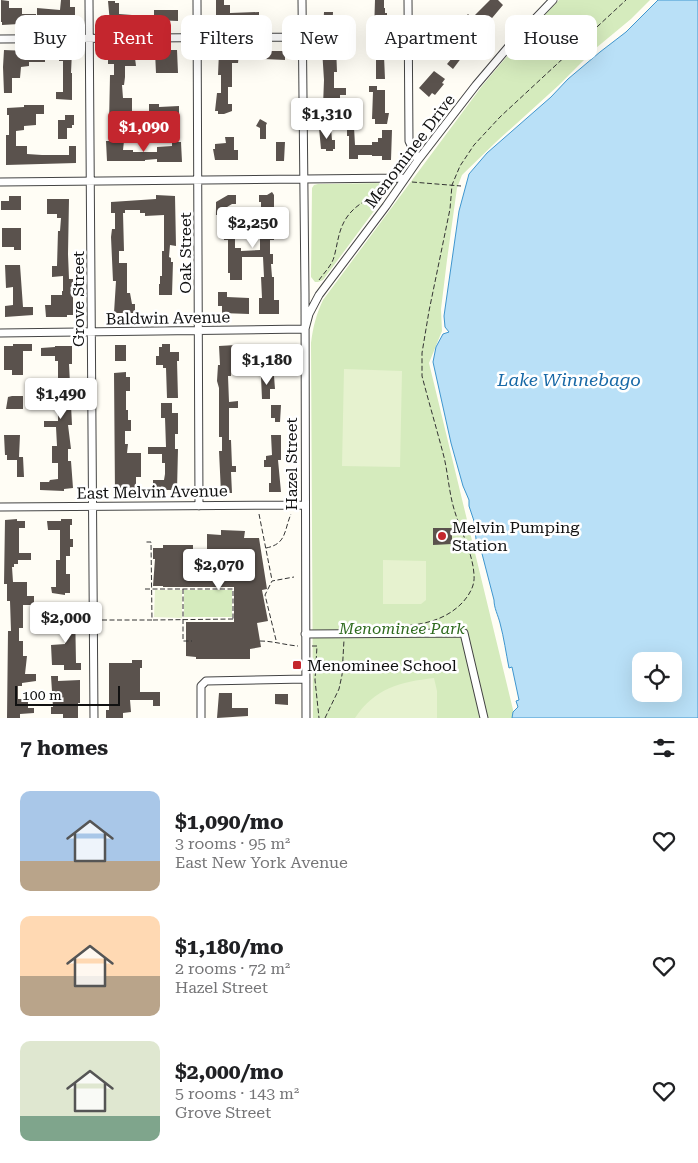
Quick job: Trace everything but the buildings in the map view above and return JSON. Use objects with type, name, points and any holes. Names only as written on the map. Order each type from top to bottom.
[{"type":"street","name":"Grove Street","points":[[89,0],[94,718]]},
{"type":"street","name":"Oak Street","points":[[197,0],[197,15]]},
{"type":"street","name":"Hazel Street","points":[[302,0],[302,15]]},
{"type":"street","points":[[408,0],[409,141],[418,160]]},
{"type":"street","name":"Menominee Drive","points":[[305,329],[309,314],[319,295],[418,160],[482,78],[510,45],[553,0]]},
{"type":"street","points":[[0,39],[181,37]]},
{"type":"street","name":"Oak Street","points":[[197,60],[198,506]]},
{"type":"street","name":"Hazel Street","points":[[302,60],[306,718]]},
{"type":"street","points":[[0,182],[405,179]]},
{"type":"street","name":"Baldwin Avenue","points":[[0,333],[305,329]]},
{"type":"street","name":"East Melvin Avenue","points":[[0,507],[305,505]]},
{"type":"street","points":[[305,634],[464,633],[484,718]]},
{"type":"street","points":[[201,718],[202,686],[206,681],[306,679]]},
{"type":"path","points":[[325,718],[339,690],[343,665],[344,624],[413,625],[430,623],[452,612],[472,589],[474,581],[473,569],[454,508],[421,365],[429,310],[450,209],[452,185],[460,166],[474,145],[500,117],[626,0]]},
{"type":"path","points":[[405,179],[461,186]]},
{"type":"path","points":[[319,280],[333,260],[338,234],[348,216],[358,205],[386,186]]},
{"type":"path","points":[[259,514],[272,581],[264,595],[276,641]]},
{"type":"path","points":[[265,548],[275,546],[282,540],[291,514]]},
{"type":"path","points":[[144,542],[152,542],[152,620]]},
{"type":"path","points":[[272,581],[294,577]]},
{"type":"path","points":[[102,620],[234,619],[233,589],[145,589]]},
{"type":"path","points":[[183,589],[183,641],[192,641]]},
{"type":"path","points":[[260,641],[276,641],[285,645],[317,646],[316,680],[319,718]]},
{"type":"green space","name":"Menominee Park","points":[[559,0],[650,0],[631,19],[597,47],[597,15],[545,15]]},
{"type":"green space","name":"Menominee Park","points":[[505,59],[584,60],[462,175],[457,188],[447,260],[441,309],[442,331],[429,363],[515,718],[313,718],[311,343],[314,326],[323,300],[482,86]]},
{"type":"green space","points":[[384,183],[388,186],[388,192],[323,280],[315,282],[311,277],[312,188],[314,185]]},
{"type":"green space","points":[[344,369],[402,371],[400,467],[342,466]]},
{"type":"green space","points":[[383,560],[426,561],[426,600],[421,604],[383,604]]},
{"type":"green space","points":[[155,590],[182,590],[182,618],[154,617]]},
{"type":"green space","points":[[184,590],[232,590],[232,617],[184,617]]},
{"type":"green space","points":[[434,678],[437,691],[437,718],[355,718],[371,700],[389,688]]},
{"type":"water","name":"Lake Winnebago","points":[[658,0],[698,0],[698,718],[512,718],[513,712],[518,707],[516,701],[519,700],[512,667],[509,668],[494,600],[480,546],[476,539],[469,500],[463,486],[451,443],[433,362],[436,347],[443,334],[449,332],[445,327],[444,316],[459,211],[469,174],[487,153],[551,97],[568,79],[591,60],[597,60],[597,55],[626,32]]},
{"type":"place","name":"Melvin Pumping Station","points":[[442,536]]},
{"type":"place","name":"Menominee School","points":[[297,665]]}]
